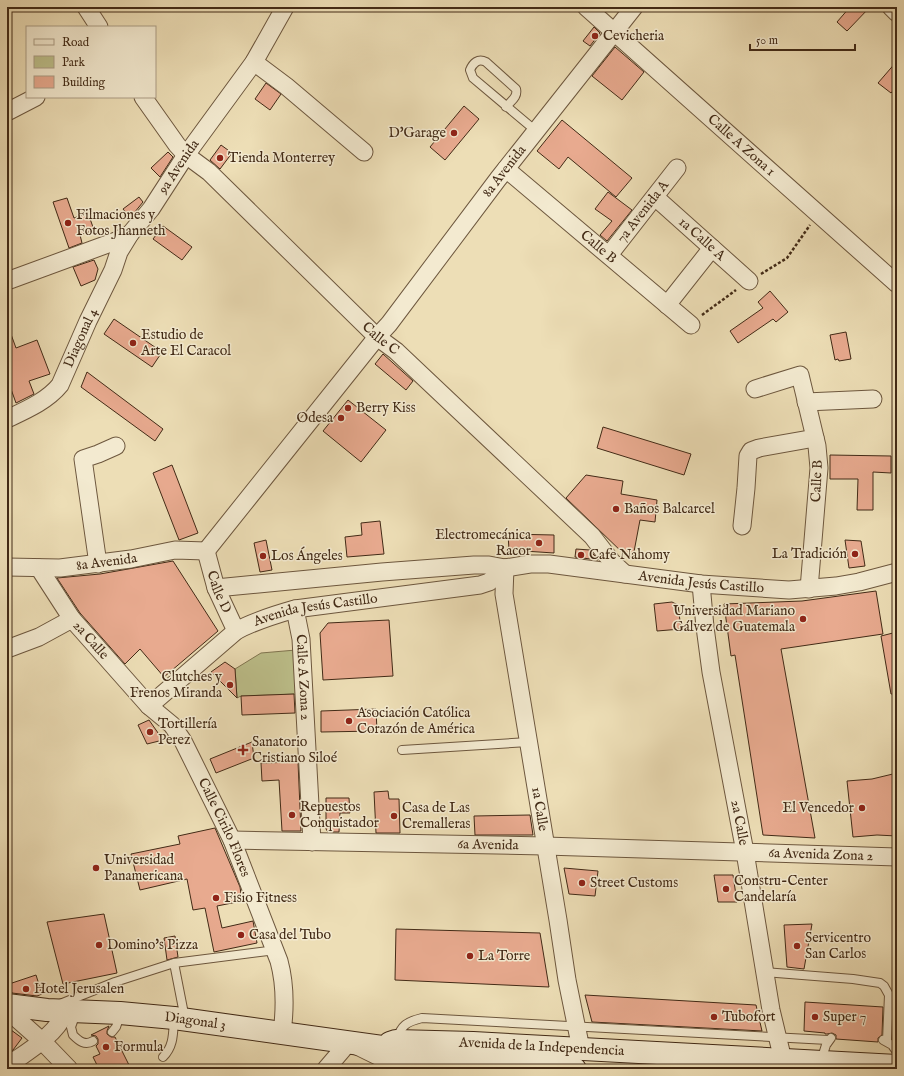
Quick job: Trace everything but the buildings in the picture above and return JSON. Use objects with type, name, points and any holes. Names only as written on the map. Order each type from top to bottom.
[{"type":"main road","name":"Diagonal 3","points":[[7,1005],[64,1010],[116,1022],[180,1019],[349,1042],[389,1044]]},
{"type":"main road","name":"Avenida de la Independencia","points":[[389,1044],[396,1054],[464,1062],[578,1059],[784,1060],[897,1066]]},
{"type":"street","points":[[86,7],[98,26]]},
{"type":"street","name":"9a Avenida","points":[[7,281],[116,241],[130,234],[151,209],[186,155],[254,62],[285,7]]},
{"type":"street","name":"Calle A Zona 1","points":[[586,7],[897,284]]},
{"type":"street","name":"8a Avenida","points":[[7,567],[60,568],[98,564],[175,550],[206,551],[377,337],[390,324],[506,169],[634,7]]},
{"type":"street","points":[[890,7],[897,13]]},
{"type":"street","points":[[254,62],[286,86],[364,152]]},
{"type":"street","points":[[7,112],[34,98]]},
{"type":"street","name":"Calle C","points":[[144,98],[177,145],[186,155],[209,172],[377,337],[396,351],[592,536],[612,562],[625,574]]},
{"type":"street","name":"7a Avenida A","points":[[609,255],[677,168]]},
{"type":"street","name":"Calle B","points":[[506,169],[691,325]]},
{"type":"street","name":"1a Calle A","points":[[655,197],[749,281]]},
{"type":"street","name":"Diagonal 4","points":[[7,418],[44,400],[60,385],[88,321],[130,234]]},
{"type":"street","points":[[667,305],[712,248]]},
{"type":"street","name":"Calle B","points":[[755,389],[800,375],[815,438],[819,468],[809,589]]},
{"type":"street","points":[[806,402],[873,399]]},
{"type":"street","points":[[742,526],[748,456],[751,451],[759,448],[815,438]]},
{"type":"street","points":[[98,564],[83,459],[116,446]]},
{"type":"street","name":"Calle D","points":[[206,551],[216,588],[236,631]]},
{"type":"street","name":"Avenida Jesús Castillo","points":[[216,588],[474,565],[505,568],[530,564],[549,564],[701,584],[763,589],[809,589],[859,582],[897,572]]},
{"type":"street","name":"2a Calle","points":[[39,568],[72,619],[149,706]]},
{"type":"street","name":"Avenida Jesús Castillo","points":[[149,706],[236,631],[265,617],[294,609],[480,585],[489,582],[505,568]]},
{"type":"street","name":"1a Calle","points":[[505,568],[504,594],[567,980],[576,1026],[578,1059]]},
{"type":"street","name":"2a Calle","points":[[701,584],[711,672],[745,852],[764,972],[784,1060]]},
{"type":"street","name":"Calle A Zona 2","points":[[294,609],[301,639],[312,842]]},
{"type":"street","points":[[7,650],[40,638],[72,619]]},
{"type":"street","name":"Calle Cirilo Flores","points":[[149,706],[172,725],[183,741],[232,840],[276,950],[282,970],[284,1016],[282,1033]]},
{"type":"street","name":"6a Avenida","points":[[232,840],[545,846],[745,852]]},
{"type":"street","name":"6a Avenida Zona 2","points":[[745,852],[897,857]]},
{"type":"street","points":[[7,1010],[43,1042],[69,1069]]},
{"type":"street","points":[[7,1066],[43,1042],[62,1022],[64,1010]]},
{"type":"street","points":[[326,1069],[349,1042],[404,1069]]},
{"type":"lane","points":[[506,107],[516,96],[516,89],[486,62],[478,60],[471,67],[471,74],[506,107],[536,131]]},
{"type":"lane","points":[[402,750],[528,742]]},
{"type":"lane","points":[[93,1041],[90,1043],[83,1043],[72,1035],[71,1027],[64,1010],[115,982],[174,963],[276,950]]},
{"type":"lane","points":[[163,1057],[167,1053],[172,1042],[180,1019],[174,963]]},
{"type":"lane","points":[[764,972],[854,979],[880,983],[884,986],[889,995],[885,1040],[897,1052]]},
{"type":"lane","points":[[389,1044],[405,1024],[422,1018],[778,1038],[830,1039],[823,1052],[821,1062]]},
{"type":"green space","points":[[296,650],[298,694],[241,696],[237,698],[235,669],[261,653]]},
{"type":"place","name":"Cevicheria","points":[[595,36]]},
{"type":"place","name":"D'Garage","points":[[454,133]]},
{"type":"place","name":"Tienda Monterrey","points":[[220,158]]},
{"type":"place","name":"Filmaciones y Fotos Jhanneth","points":[[68,223]]},
{"type":"place","name":"Estudio de Arte El Caracol","points":[[133,343]]},
{"type":"place","name":"Berry Kiss","points":[[348,408]]},
{"type":"place","name":"Odesa","points":[[341,418]]},
{"type":"place","name":"Baños Balcarcel","points":[[616,509]]},
{"type":"place","name":"Electromecánica Racor","points":[[539,543]]},
{"type":"place","name":"La Tradición","points":[[855,554]]},
{"type":"place","name":"Cafe Nahomy","points":[[581,555]]},
{"type":"place","name":"Los Ángeles","points":[[263,556]]},
{"type":"place","name":"Universidad Mariano Gálvez de Guatemala","points":[[803,619]]},
{"type":"place","name":"Clutches y Frenos Miranda","points":[[230,685]]},
{"type":"place","name":"Asociación Católica Corazón de América","points":[[349,721]]},
{"type":"place","name":"Tortillería Perez","points":[[150,732]]},
{"type":"place","name":"Sanatorio Cristiano Siloé","points":[[243,750]]},
{"type":"place","name":"El Vencedor","points":[[862,808]]},
{"type":"place","name":"Repuestos Conquistador","points":[[292,815]]},
{"type":"place","name":"Casa de Las Cremalleras","points":[[394,816]]},
{"type":"place","name":"Universidad Panamericana","points":[[96,868]]},
{"type":"place","name":"Street Customs","points":[[582,883]]},
{"type":"place","name":"Constru-Center Candelaría","points":[[726,889]]},
{"type":"place","name":"Fisio Fitness","points":[[216,898]]},
{"type":"place","name":"Casa del Tubo","points":[[241,935]]},
{"type":"place","name":"Domino's Pizza","points":[[99,945]]},
{"type":"place","name":"Servicentro San Carlos","points":[[797,946]]},
{"type":"place","name":"La Torre","points":[[470,956]]},
{"type":"place","name":"Hotel Jerusalen","points":[[26,989]]},
{"type":"place","name":"Tubofort","points":[[714,1017]]},
{"type":"place","name":"Super 7","points":[[815,1017]]},
{"type":"place","name":"Formula","points":[[106,1047]]}]
